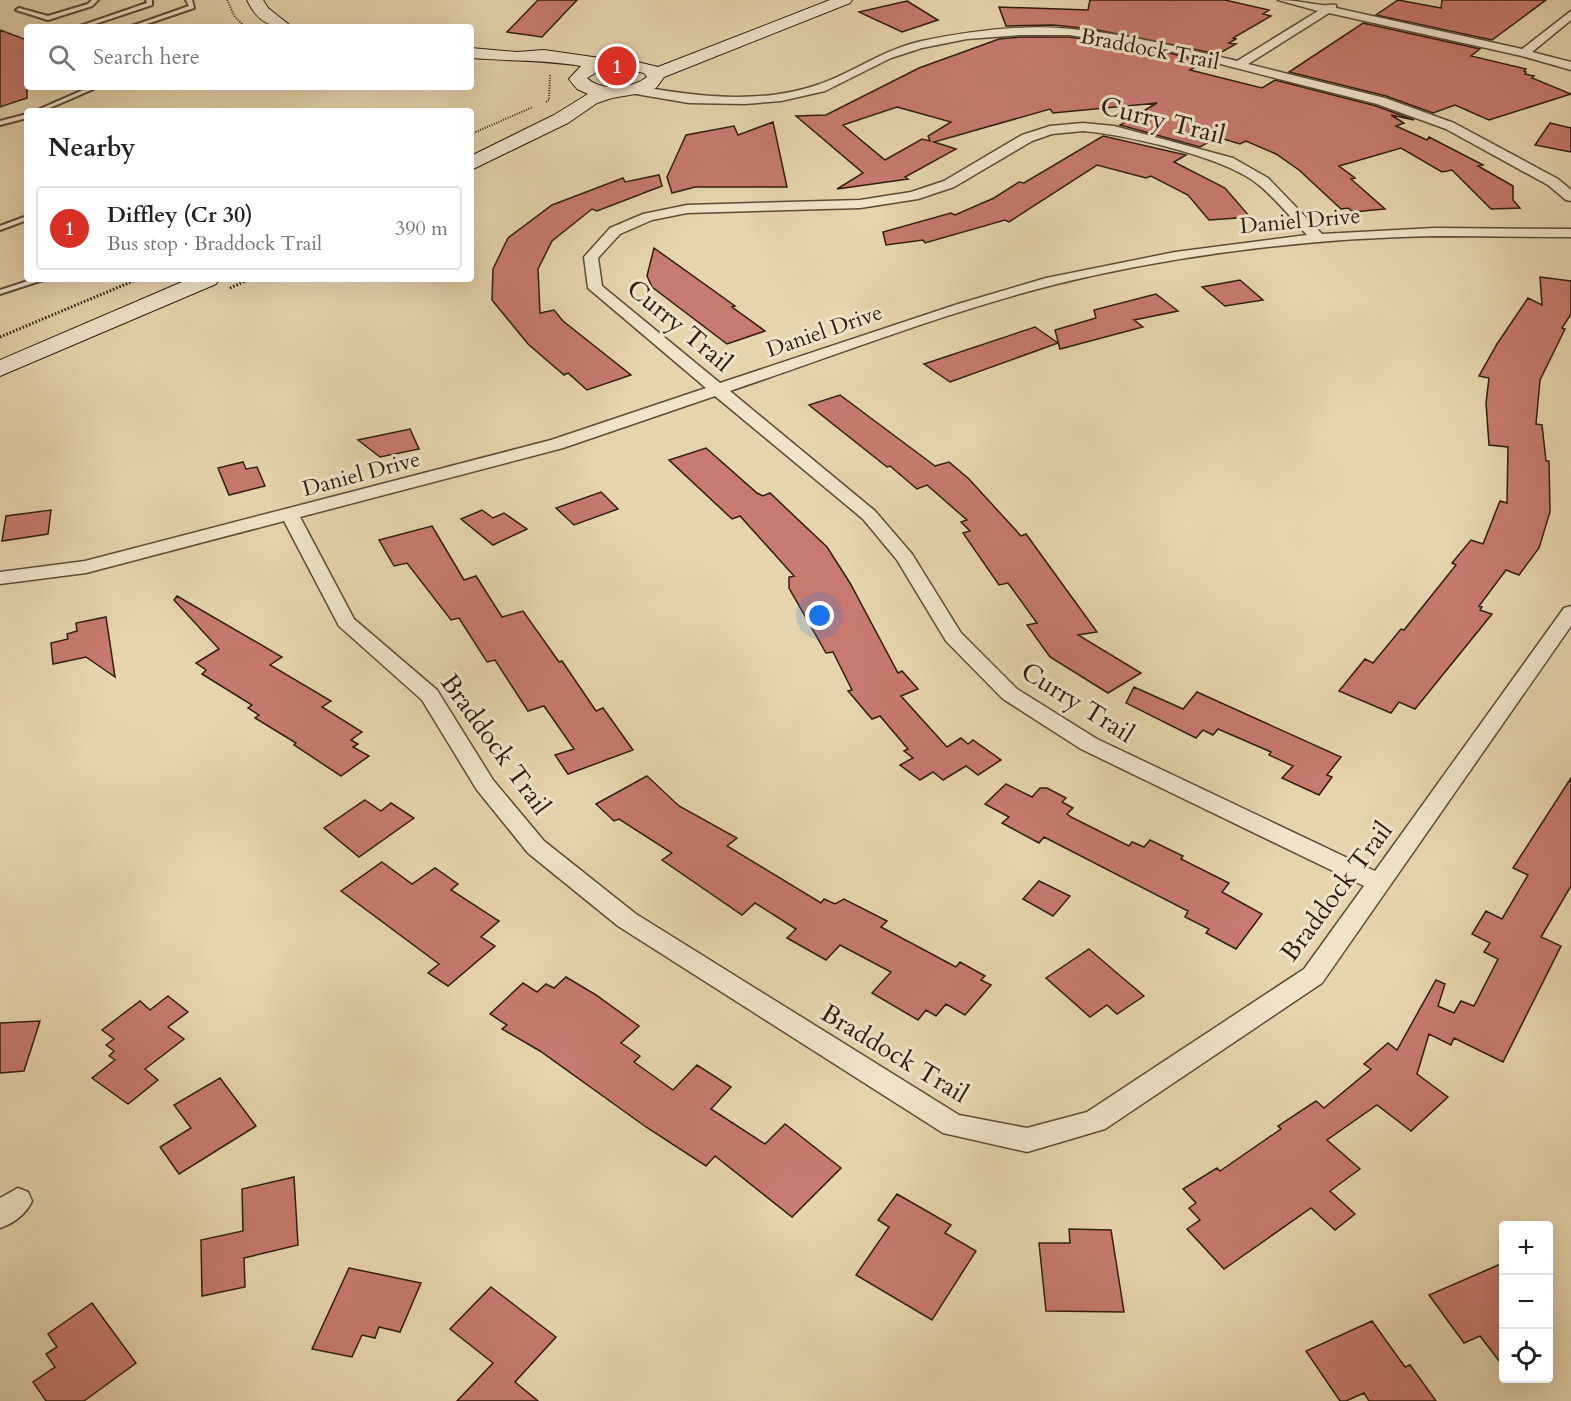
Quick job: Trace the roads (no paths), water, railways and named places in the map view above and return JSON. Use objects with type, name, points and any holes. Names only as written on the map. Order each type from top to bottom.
[{"type":"main road","points":[[255,0],[261,11],[280,24]]},
{"type":"main road","points":[[474,53],[517,57],[544,55],[609,64],[633,64],[675,57],[814,0]]},
{"type":"main road","points":[[517,57],[534,64],[560,69],[598,91],[636,90],[653,83],[656,76],[844,0]]},
{"type":"main road","points":[[474,148],[544,114],[580,81],[580,74],[609,64]]},
{"type":"main road","points":[[633,64],[651,69],[656,76]]},
{"type":"main road","points":[[474,162],[561,119],[591,99],[611,92]]},
{"type":"main road","points":[[0,355],[166,282]]},
{"type":"main road","points":[[0,369],[201,282]]},
{"type":"street","points":[[1283,0],[1524,53],[1571,66]]},
{"type":"street","points":[[1239,65],[1343,0]]},
{"type":"street","points":[[1524,53],[1571,14]]},
{"type":"street","name":"Braddock Trail","points":[[636,90],[689,99],[745,100],[781,97],[820,88],[888,56],[920,45],[967,36],[1021,32],[1069,32],[1117,38],[1239,65],[1381,101],[1450,126],[1553,182],[1571,197]]},
{"type":"street","name":"Braddock Trail","points":[[656,76],[711,98]]},
{"type":"street","name":"Curry Trail","points":[[1318,238],[1263,181],[1228,161],[1114,129],[1083,127],[1050,130],[1027,138],[948,184],[913,196],[860,204],[687,209],[648,217],[615,231],[591,257],[595,288],[869,515],[905,558],[953,637],[1010,694],[1089,744],[1380,883]]},
{"type":"street","name":"Daniel Drive","points":[[0,578],[86,567],[557,444],[963,307],[1051,281],[1175,256],[1318,238],[1434,232],[1571,233]]},
{"type":"street","name":"Braddock Trail","points":[[290,515],[346,622],[430,696],[485,785],[536,847],[627,920],[953,1125],[1027,1140],[1095,1121],[1313,976],[1570,614]]},
{"type":"lane","points":[[19,9],[48,18],[80,9],[90,5],[94,0]]},
{"type":"lane","points":[[89,24],[150,4],[149,0]]},
{"type":"lane","points":[[141,24],[192,8],[189,0]]},
{"type":"lane","points":[[54,108],[89,90]]},
{"type":"lane","points":[[0,123],[24,117]]},
{"type":"lane","points":[[0,228],[24,220]]},
{"type":"lane","points":[[0,292],[32,282]]},
{"type":"place","name":"Diffley (Cr 30)","points":[[617,66]]}]
